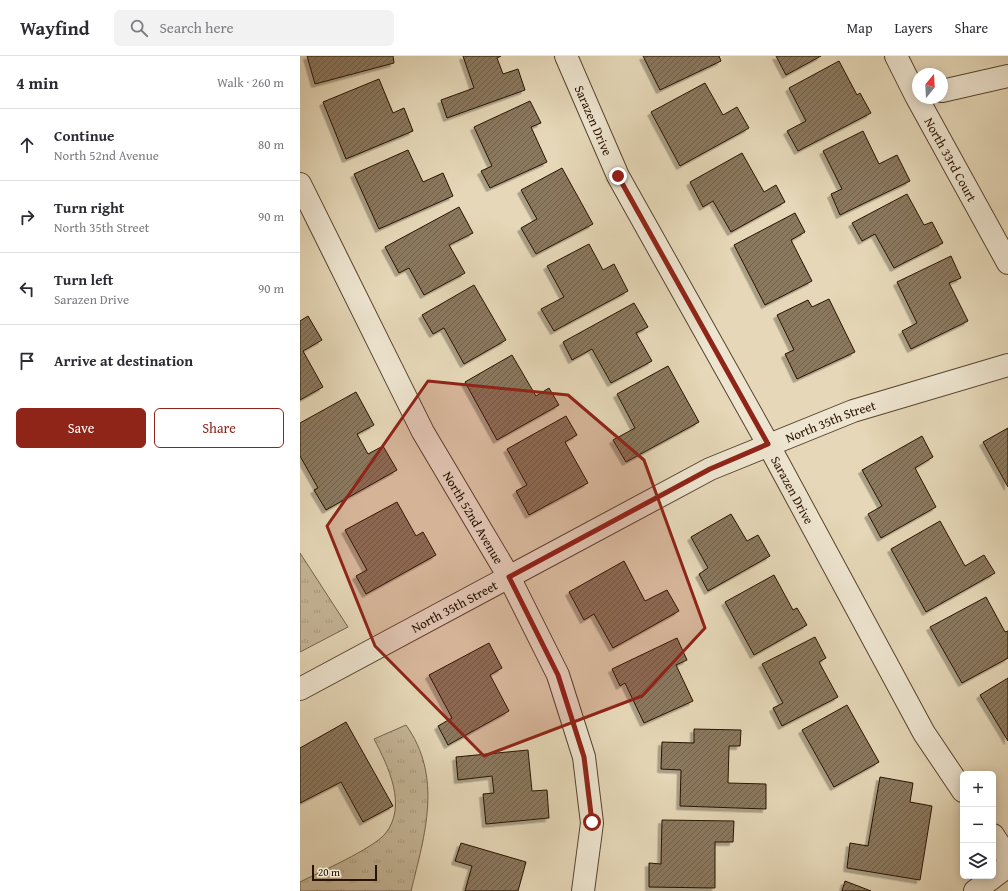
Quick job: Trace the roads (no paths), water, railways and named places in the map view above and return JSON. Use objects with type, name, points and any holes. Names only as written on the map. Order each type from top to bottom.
[{"type":"street","name":"Sarazen Drive","points":[[566,56],[618,176],[768,444],[924,733],[960,787]]},
{"type":"street","name":"North 33rd Court","points":[[896,56],[912,86]]},
{"type":"street","points":[[948,90],[1008,76]]},
{"type":"street","name":"North 33rd Court","points":[[921,104],[1008,263]]},
{"type":"street","name":"North 52nd Avenue","points":[[300,184],[423,432],[509,577],[558,675],[584,757],[592,822],[583,891]]},
{"type":"street","name":"North 35th Street","points":[[300,689],[710,469],[768,444],[853,411],[1008,365]]},
{"type":"street","points":[[996,840],[1008,858]]},
{"type":"street","points":[[975,891],[1008,866]]}]
